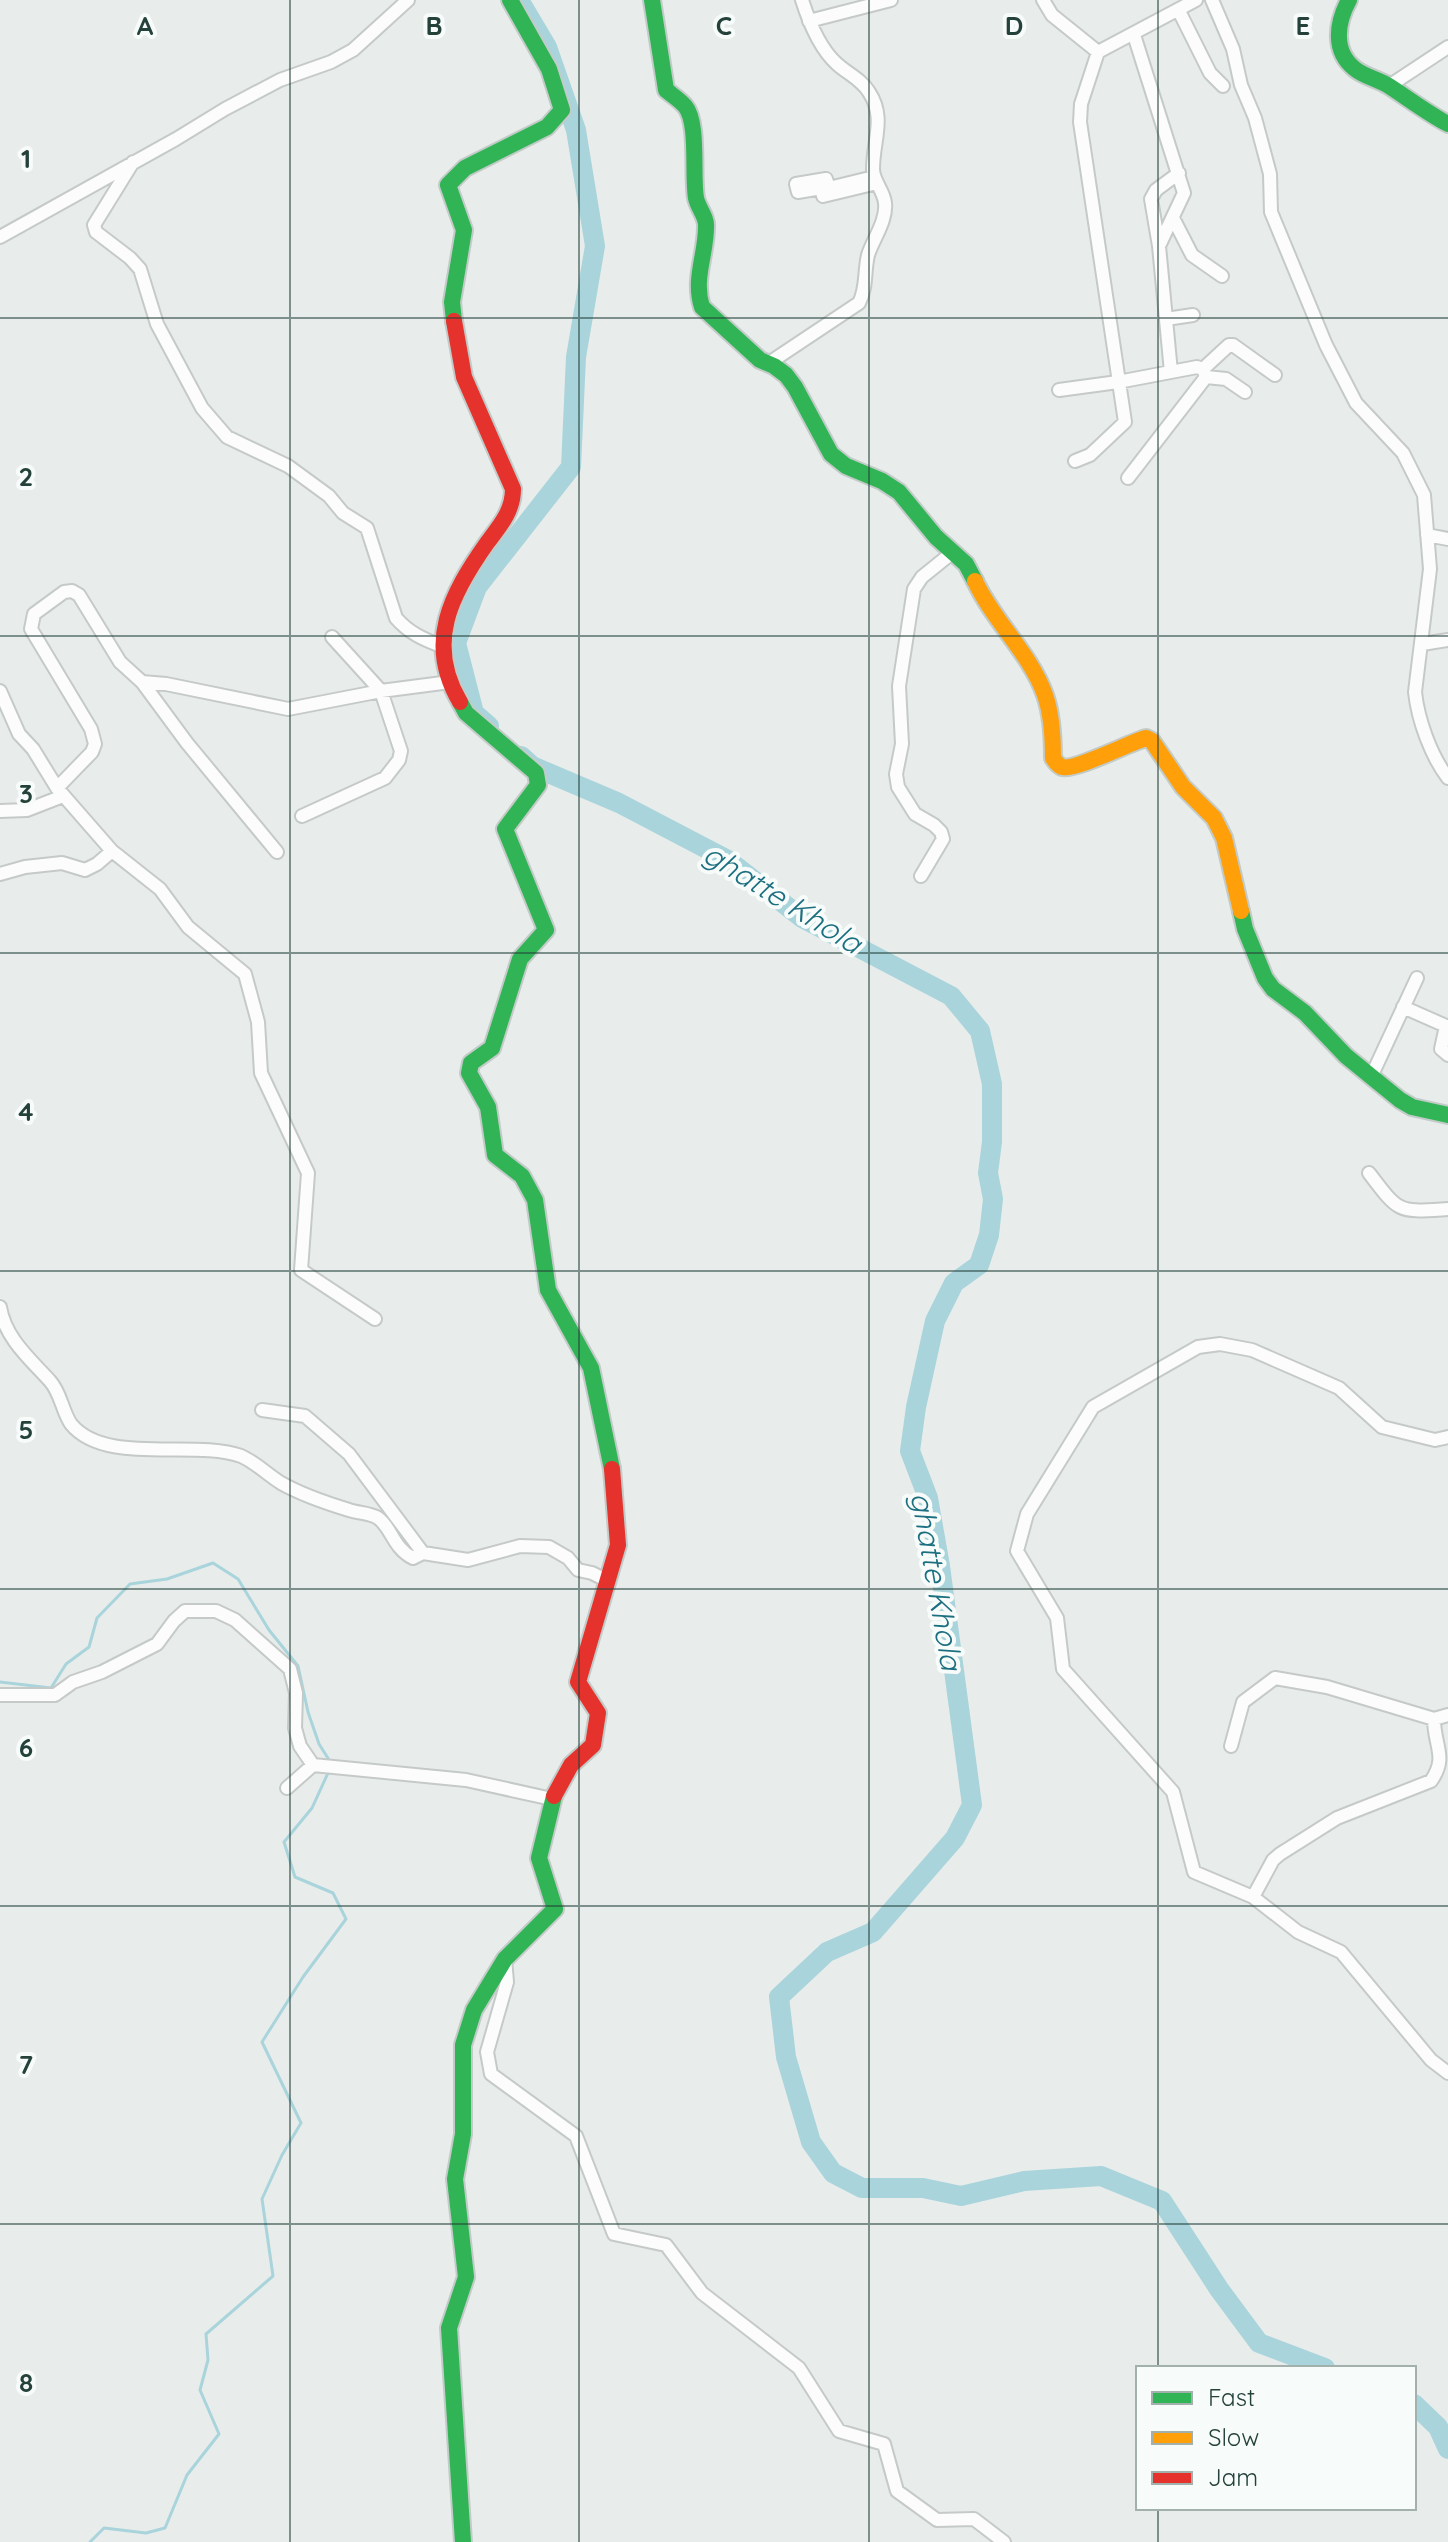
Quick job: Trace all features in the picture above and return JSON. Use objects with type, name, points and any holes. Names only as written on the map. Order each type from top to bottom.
[{"type":"street","points":[[0,237],[225,109],[280,80],[331,62],[353,50],[408,0]]},
{"type":"street","points":[[463,2542],[449,2328],[466,2277],[455,2179],[463,2134],[463,2045],[474,2010],[505,1959],[555,1909],[539,1858],[552,1799],[571,1765],[593,1745],[598,1713],[578,1682],[618,1545],[612,1468],[591,1368],[548,1290],[535,1200],[522,1176],[495,1155],[488,1107],[469,1073],[471,1063],[492,1048],[520,959],[546,930],[505,829],[538,785],[536,773],[466,713],[450,682],[441,646],[450,607],[473,563],[513,502],[513,489],[464,377],[458,353],[452,302],[464,230],[448,185],[465,168],[547,127],[562,110],[549,69],[510,0]]},
{"type":"street","points":[[652,0],[666,90],[687,108],[692,122],[693,179],[697,204],[707,224],[698,275],[698,295],[702,307],[760,360],[781,371],[798,391],[824,443],[841,465],[881,480],[898,491],[970,571],[991,611],[1036,672],[1051,707],[1053,758],[1057,764],[1064,768],[1078,766],[1125,744],[1146,738],[1152,741],[1183,787],[1214,818],[1224,838],[1245,929],[1265,978],[1371,1077],[1412,1107],[1448,1115]]},
{"type":"street","points":[[769,363],[859,303],[864,294],[868,256],[884,215],[885,202],[873,170],[880,116],[876,105],[859,79],[827,53],[809,21],[802,0]]},
{"type":"street","points":[[809,21],[891,0]]},
{"type":"street","points":[[1043,0],[1052,15],[1098,52]]},
{"type":"street","points":[[1075,461],[1090,455],[1125,422],[1080,122],[1081,104],[1098,52],[1196,0]]},
{"type":"street","points":[[1212,0],[1233,49],[1241,85],[1255,118],[1270,174],[1270,202],[1277,230],[1326,345],[1356,403],[1394,440],[1424,495],[1430,569],[1415,692],[1435,755],[1448,778]]},
{"type":"street","points":[[1349,0],[1337,32],[1344,59],[1357,70],[1389,86],[1448,124]]},
{"type":"street","points":[[1179,11],[1210,73],[1223,86]]},
{"type":"street","points":[[1134,35],[1184,193],[1159,246]]},
{"type":"street","points":[[1389,86],[1448,47]]},
{"type":"street","points":[[133,162],[94,225],[96,232],[140,269],[157,324],[202,408],[227,437],[288,466],[329,496],[343,513],[367,528],[396,618],[418,637],[441,646]]},
{"type":"street","points":[[1171,372],[1159,246],[1151,199],[1156,190],[1179,173]]},
{"type":"street","points":[[826,179],[829,188],[876,180],[823,196],[821,188],[798,192],[796,184],[826,179]]},
{"type":"street","points":[[1173,218],[1192,255],[1222,276]]},
{"type":"street","points":[[1166,319],[1193,315]]},
{"type":"street","points":[[1128,478],[1204,373],[1229,345],[1275,375]]},
{"type":"street","points":[[1059,390],[1197,367],[1204,373],[1226,379],[1245,392]]},
{"type":"street","points":[[1427,535],[1448,539]]},
{"type":"street","points":[[921,876],[943,839],[934,825],[915,814],[898,787],[896,774],[902,744],[899,686],[914,589],[922,577],[953,552]]},
{"type":"street","points":[[0,811],[27,810],[60,792],[95,744],[91,729],[31,629],[34,614],[64,592],[76,592],[120,662],[142,682],[187,743],[277,852]]},
{"type":"street","points":[[302,816],[385,778],[399,760],[401,751],[381,691],[332,637]]},
{"type":"street","points":[[1422,644],[1448,640]]},
{"type":"street","points":[[142,682],[288,709],[381,691],[450,682]]},
{"type":"street","points":[[0,691],[19,734],[33,749],[60,792],[112,851],[160,889],[188,927],[245,974],[258,1022],[261,1073],[308,1173],[301,1270],[375,1319]]},
{"type":"street","points":[[0,874],[25,867],[62,863],[85,870],[112,851]]},
{"type":"street","points":[[1371,1077],[1417,978]]},
{"type":"street","points":[[1403,1007],[1446,1026],[1441,1049],[1448,1055]]},
{"type":"street","points":[[1369,1173],[1397,1207],[1413,1212],[1448,1209]]},
{"type":"street","points":[[0,1307],[2,1318],[18,1346],[53,1385],[70,1423],[84,1434],[106,1444],[145,1450],[194,1448],[241,1456],[282,1484],[316,1499],[378,1517],[403,1553],[413,1558],[423,1553],[468,1560],[520,1546],[549,1547],[568,1558],[578,1570],[608,1581]]},
{"type":"street","points":[[1448,1437],[1435,1440],[1382,1427],[1339,1388],[1252,1350],[1220,1344],[1198,1347],[1093,1407],[1027,1514],[1017,1551],[1057,1618],[1063,1669],[1173,1792],[1194,1872],[1253,1897],[1298,1932],[1341,1952],[1431,2060],[1448,2073]]},
{"type":"street","points":[[262,1410],[305,1416],[349,1454],[423,1553]]},
{"type":"street","points":[[0,1695],[55,1695],[73,1682],[102,1672],[157,1644],[185,1611],[216,1611],[235,1620],[290,1669],[296,1693],[295,1728],[300,1746],[313,1765]]},
{"type":"street","points":[[1231,1746],[1243,1702],[1275,1678],[1327,1687],[1434,1719],[1448,1715]]},
{"type":"street","points":[[1253,1897],[1273,1860],[1280,1854],[1337,1818],[1431,1781],[1440,1770],[1442,1756],[1434,1736],[1434,1719]]},
{"type":"street","points":[[287,1788],[313,1765],[466,1780],[552,1799]]},
{"type":"street","points":[[505,1959],[507,1982],[487,2052],[491,2074],[576,2136],[614,2234],[666,2245],[702,2293],[799,2368],[839,2431],[884,2444],[897,2491],[937,2520],[974,2519],[1004,2542]]},
{"type":"waterway","name":"ghatte Khola","points":[[489,726],[474,713],[456,643],[477,587],[571,467],[576,357],[595,246],[576,130],[547,47],[519,0]]},
{"type":"waterway","name":"ghatte Khola","points":[[521,756],[532,766],[619,803],[728,860],[802,918],[951,996],[980,1031],[992,1084],[992,1142],[988,1173],[993,1199],[989,1235],[979,1265],[954,1283],[935,1321],[916,1407],[910,1451],[928,1498],[940,1566],[972,1805],[955,1838],[873,1932],[827,1952],[779,1997],[786,2057],[811,2142],[833,2173],[862,2188],[923,2188],[961,2196],[1024,2181],[1101,2176],[1162,2201],[1219,2289],[1259,2343],[1320,2366]]},
{"type":"waterway","points":[[0,1682],[51,1688],[66,1664],[89,1647],[97,1618],[130,1584],[167,1579],[213,1563],[238,1579],[269,1630],[298,1666],[308,1712],[319,1744],[331,1763]]},
{"type":"waterway","points":[[90,2542],[104,2528],[146,2533],[165,2528],[187,2475],[219,2434],[200,2390],[208,2360],[206,2334],[273,2276],[262,2199],[301,2123],[262,2042],[303,1977],[346,1919],[333,1893],[295,1877],[284,1842],[312,1808],[328,1773],[325,1771]]},
{"type":"waterway","name":"ghatte Khola","points":[[1416,2406],[1438,2427],[1448,2449]]},
{"type":"traffic: fast","points":[[454,321],[452,302],[464,230],[448,185],[465,168],[547,127],[562,110],[549,69],[510,0]]},
{"type":"traffic: fast","points":[[652,0],[666,90],[685,106],[694,136],[696,198],[706,223],[699,277],[702,307],[760,360],[786,375],[831,454],[846,466],[899,492],[936,537],[966,564],[975,581]]},
{"type":"traffic: fast","points":[[1349,0],[1339,36],[1348,62],[1359,72],[1389,86],[1448,124]]},
{"type":"traffic: fast","points":[[460,702],[466,713],[536,773],[538,785],[505,829],[546,930],[520,959],[492,1048],[471,1063],[469,1073],[488,1107],[495,1155],[522,1176],[535,1200],[548,1290],[591,1368],[612,1469]]},
{"type":"traffic: fast","points":[[1241,911],[1265,978],[1273,989],[1305,1013],[1346,1056],[1400,1100],[1412,1107],[1448,1115]]},
{"type":"traffic: fast","points":[[463,2542],[449,2328],[466,2277],[455,2179],[463,2134],[463,2045],[474,2010],[505,1959],[555,1909],[539,1858],[554,1796]]},
{"type":"traffic: slow","points":[[975,581],[1030,665],[1045,695],[1053,758],[1057,763],[1068,767],[1146,738],[1152,741],[1183,787],[1214,818],[1224,838],[1241,911]]},
{"type":"traffic: jam","points":[[454,321],[464,377],[513,489],[505,518],[463,581],[447,620],[444,659],[460,702]]},
{"type":"traffic: jam","points":[[554,1796],[571,1765],[593,1745],[598,1713],[578,1682],[618,1545],[612,1469]]}]
